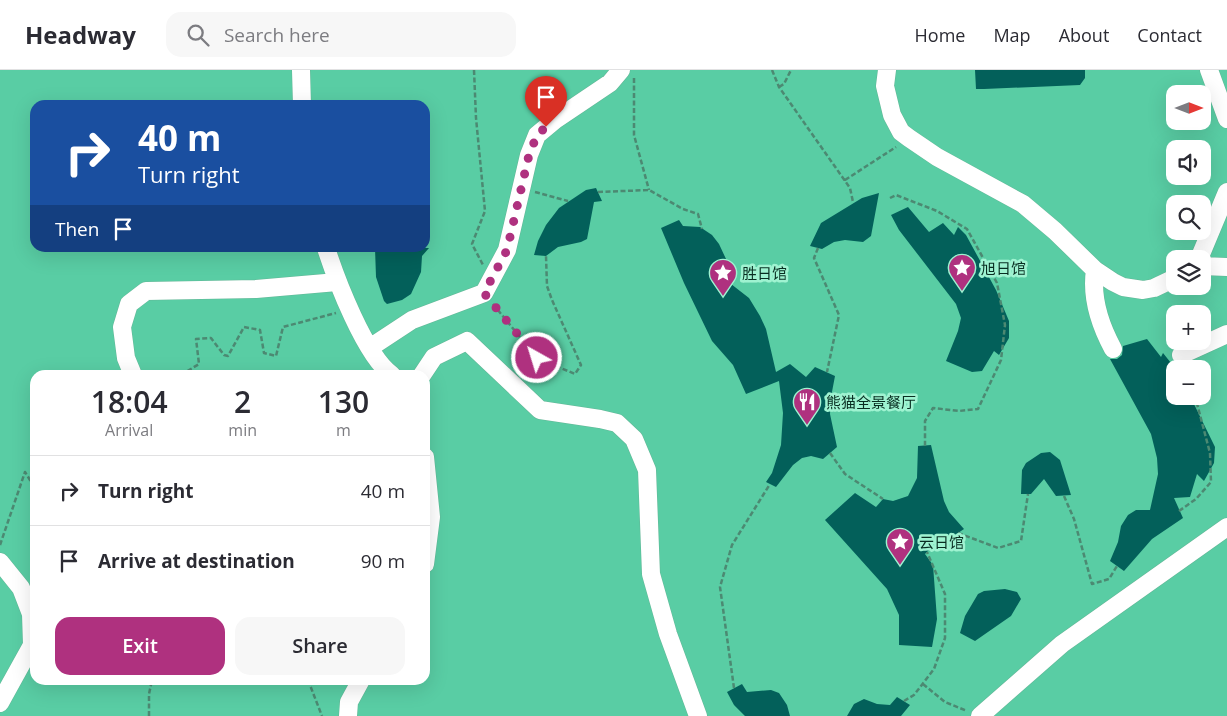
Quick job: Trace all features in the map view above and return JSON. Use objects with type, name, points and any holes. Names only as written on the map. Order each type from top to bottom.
[{"type":"lane","points":[[301,70],[302,100]]},
{"type":"lane","points":[[887,70],[885,86],[892,115],[901,132],[937,158],[1023,204],[1055,230],[1095,270],[1123,286],[1142,290],[1154,288],[1166,282]]},
{"type":"lane","points":[[1209,70],[1227,119]]},
{"type":"lane","points":[[371,347],[412,320],[487,287],[507,250],[529,155],[537,135],[610,83],[628,73]]},
{"type":"lane","points":[[1203,250],[1227,192]]},
{"type":"lane","points":[[327,252],[337,282],[384,370]]},
{"type":"lane","points":[[1211,266],[1227,267]]},
{"type":"lane","points":[[1095,270],[1095,301],[1105,334],[1113,349]]},
{"type":"lane","points":[[131,370],[126,358],[122,327],[129,304],[146,291],[256,290],[337,282]]},
{"type":"lane","points":[[1181,355],[1227,334]]},
{"type":"lane","points":[[426,370],[434,358],[467,341],[540,410],[617,423],[634,439],[646,470],[650,574],[668,634],[698,716]]},
{"type":"lane","points":[[430,508],[430,526]]},
{"type":"lane","points":[[975,714],[1062,644],[1227,527]]},
{"type":"lane","points":[[0,562],[21,588],[30,611]]},
{"type":"lane","points":[[0,702],[30,649]]},
{"type":"lane","points":[[348,716],[349,702],[358,685]]},
{"type":"path","points":[[474,70],[476,118],[485,211],[472,244],[487,287],[537,358],[575,374],[580,365],[547,286],[546,256]]},
{"type":"path","points":[[772,70],[779,87],[850,188],[854,202]]},
{"type":"path","points":[[779,87],[784,84],[791,70]]},
{"type":"path","points":[[628,73],[634,135],[649,190]]},
{"type":"path","points":[[844,180],[909,138]]},
{"type":"path","points":[[522,188],[568,201]]},
{"type":"path","points":[[598,192],[649,190],[683,209],[698,214],[702,229]]},
{"type":"path","points":[[890,198],[896,195],[937,211],[967,229],[997,283],[1005,325],[1001,360],[978,410],[960,411],[933,408],[925,421],[925,446]]},
{"type":"path","points":[[818,248],[814,258],[839,315],[827,372]]},
{"type":"path","points":[[189,370],[199,364],[196,339],[211,338],[224,355],[228,356],[244,327],[260,330],[264,353],[276,356],[283,327],[350,309]]},
{"type":"path","points":[[1179,510],[1196,499],[1211,482],[1210,453],[1197,405]]},
{"type":"path","points":[[830,453],[845,474],[882,498]]},
{"type":"path","points":[[0,545],[25,472],[30,480]]},
{"type":"path","points":[[734,688],[720,587],[732,545],[770,484]]},
{"type":"path","points":[[958,532],[998,548],[1021,541],[1028,494]]},
{"type":"path","points":[[1064,496],[1074,519],[1092,584],[1109,579],[1118,566]]},
{"type":"path","points":[[904,701],[914,695],[934,669],[945,638],[945,594],[927,552]]},
{"type":"path","points":[[923,684],[945,702],[975,714]]},
{"type":"path","points":[[149,716],[148,694],[151,685]]},
{"type":"path","points":[[310,685],[322,716]]},
{"type":"green space","points":[[0,70],[1227,70],[1227,716],[0,716]]},
{"type":"building","points":[[975,70],[1085,70],[1085,78],[1080,85],[976,89]]},
{"type":"building","points":[[596,188],[602,201],[594,202],[587,239],[558,247],[546,256],[534,255],[546,225],[559,208],[586,190]]},
{"type":"building","points":[[879,193],[871,236],[863,242],[845,240],[834,242],[822,249],[810,246],[821,223],[862,198]]},
{"type":"building","points":[[908,207],[929,232],[943,223],[954,235],[958,227],[966,235],[996,290],[1009,321],[1009,338],[999,355],[994,351],[982,371],[972,372],[946,361],[961,318],[956,304],[899,230],[891,215]]},
{"type":"building","points":[[679,220],[683,226],[700,227],[712,235],[719,244],[726,259],[727,275],[731,284],[749,298],[766,329],[776,372],[790,364],[806,377],[815,367],[835,376],[830,414],[837,447],[823,459],[811,456],[802,458],[793,465],[776,487],[766,482],[772,473],[781,445],[783,413],[779,381],[746,394],[733,365],[712,341],[684,283],[661,228]]},
{"type":"building","points":[[375,252],[426,252],[422,256],[421,272],[411,294],[402,300],[387,304],[384,301],[376,277]]},
{"type":"building","points":[[1147,339],[1161,357],[1163,353],[1169,360],[1166,360],[1166,405],[1194,405],[1215,447],[1214,463],[1204,481],[1197,474],[1190,497],[1174,498],[1183,518],[1152,539],[1124,571],[1110,561],[1118,542],[1121,526],[1128,515],[1136,510],[1150,510],[1158,474],[1157,458],[1151,434],[1110,359],[1117,359],[1122,355],[1123,346]]},
{"type":"building","points":[[931,445],[944,501],[949,512],[964,529],[949,539],[946,534],[937,535],[926,545],[929,550],[925,554],[933,565],[937,619],[932,647],[899,645],[899,615],[887,589],[825,520],[855,493],[876,507],[883,499],[893,501],[908,496],[917,478],[918,446]]},
{"type":"building","points":[[1050,452],[1060,460],[1071,495],[1056,496],[1044,479],[1031,494],[1021,494],[1022,470],[1026,463],[1041,453]]},
{"type":"building","points":[[1005,589],[1017,592],[1021,599],[1011,616],[975,641],[960,633],[965,616],[978,594],[984,591]]},
{"type":"building","points":[[742,684],[747,692],[771,690],[779,693],[787,705],[790,716],[745,716],[734,705],[727,692]]},
{"type":"building","points":[[897,697],[910,705],[901,716],[847,716],[854,704],[864,699],[877,704],[890,705]]},
{"type":"place","name":"旭日馆","points":[[962,292]]},
{"type":"place","name":"胜日馆","points":[[723,297]]},
{"type":"place","name":"熊猫全景餐厅","points":[[807,426]]},
{"type":"place","name":"云日馆","points":[[900,566]]},
{"type":"route","points":[[537,358],[484,293],[507,250],[529,155],[537,135],[546,127]]}]
